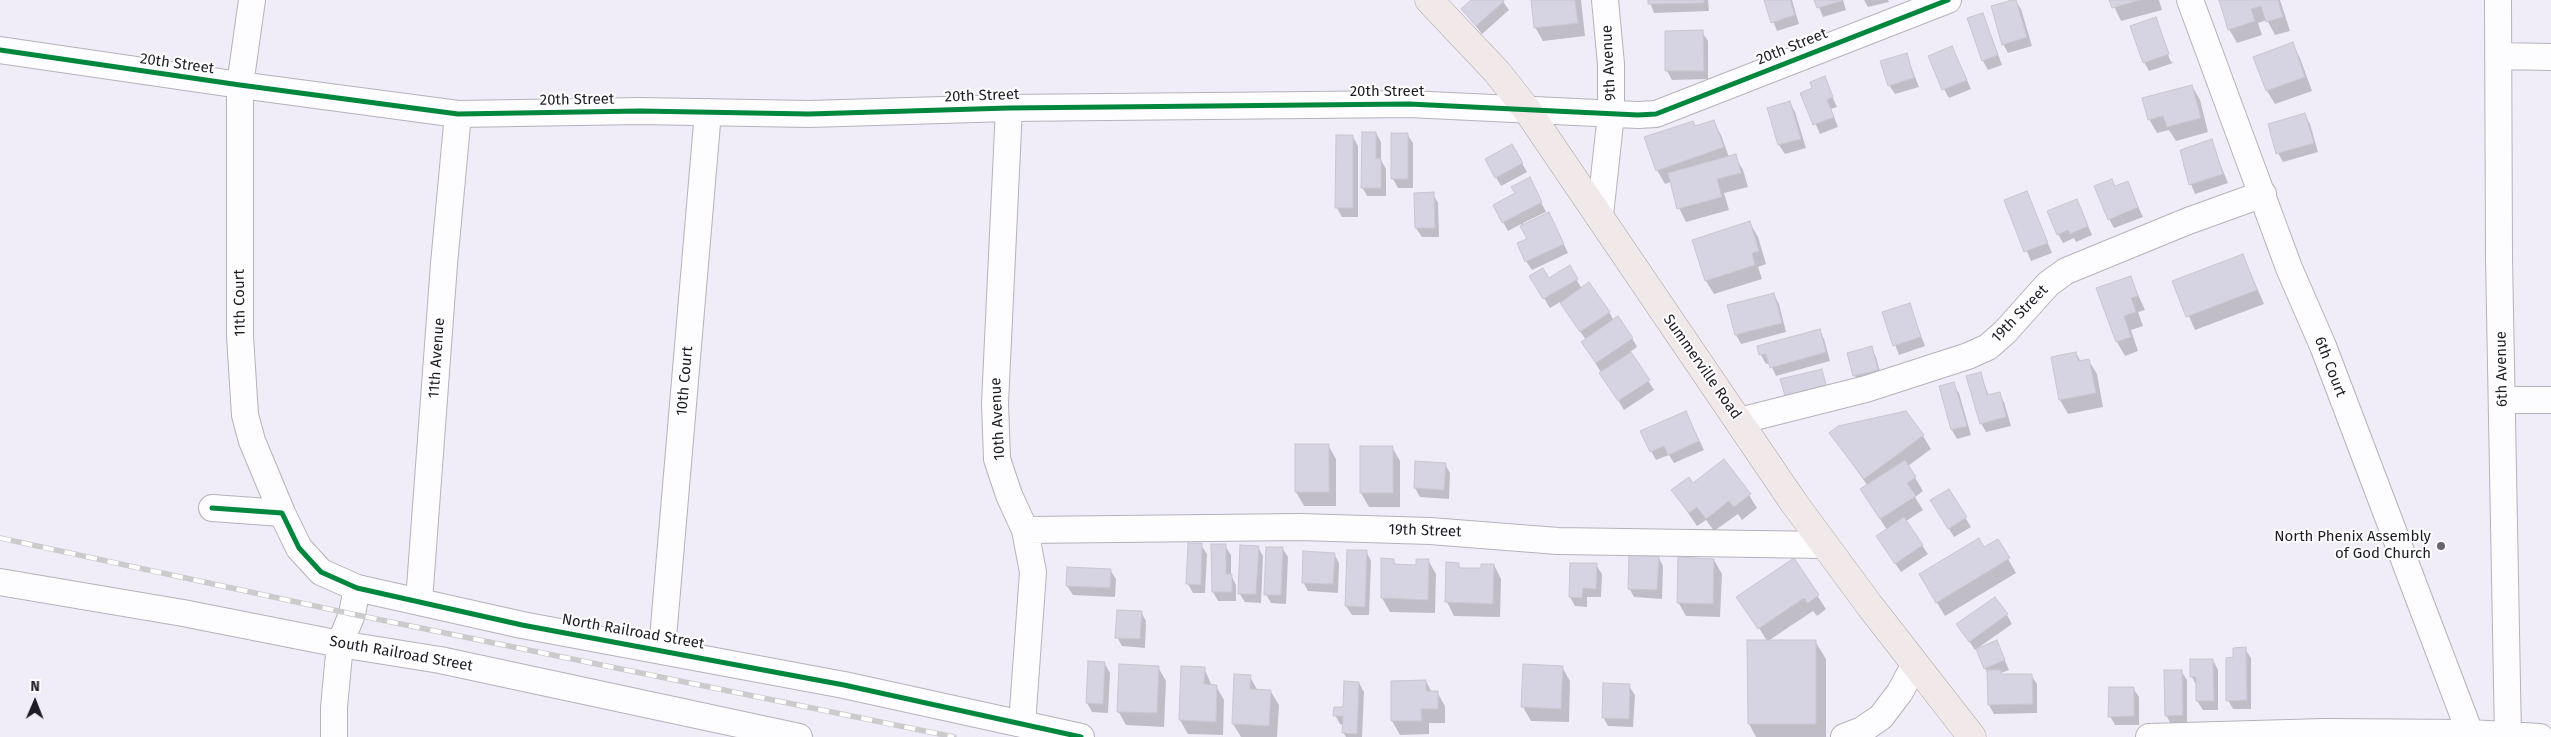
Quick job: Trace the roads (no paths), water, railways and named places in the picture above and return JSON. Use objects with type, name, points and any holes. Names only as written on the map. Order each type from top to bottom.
[{"type":"main road","name":"Summerville Road","points":[[1429,0],[1496,72],[1527,110],[1600,214],[1647,288],[1824,545],[1968,732]]},
{"type":"street","points":[[240,86],[252,0]]},
{"type":"street","name":"9th Avenue","points":[[1600,214],[1611,114],[1611,64],[1605,0]]},
{"type":"street","name":"20th Street","points":[[0,50],[240,86],[458,114],[708,112],[874,114],[1008,108],[1409,104],[1611,114],[1656,114],[1948,0]]},
{"type":"street","name":"6th Court","points":[[2190,0],[2289,268],[2323,346],[2470,733]]},
{"type":"street","name":"6th Avenue","points":[[2498,0],[2508,736]]},
{"type":"street","points":[[2498,56],[2551,57]]},
{"type":"street","name":"11th Court","points":[[240,86],[239,278],[245,415],[252,441],[282,513]]},
{"type":"street","name":"10th Avenue","points":[[1008,108],[995,403],[997,459],[1009,495],[1025,530],[1033,572],[1022,724]]},
{"type":"street","name":"10th Court","points":[[662,650],[708,112]]},
{"type":"street","name":"11th Avenue","points":[[418,601],[444,264],[458,114]]},
{"type":"street","name":"19th Street","points":[[1739,420],[1866,389],[1968,356],[1988,347],[2005,332],[2048,284],[2066,271],[2188,221],[2263,194]]},
{"type":"street","points":[[2503,400],[2551,400]]},
{"type":"street","points":[[212,508],[282,513]]},
{"type":"street","name":"North Railroad Street","points":[[282,513],[299,548],[321,572],[357,588],[522,625],[844,685],[1081,737]]},
{"type":"street","name":"19th Street","points":[[1025,530],[1300,528],[1430,531],[1558,541],[1824,545]]},
{"type":"street","name":"South Railroad Street","points":[[0,582],[183,613],[340,644],[504,672],[799,737]]},
{"type":"street","points":[[334,737],[334,707],[340,644],[352,614],[357,588]]},
{"type":"street","points":[[1844,737],[1862,730],[1881,717],[1900,692],[1915,664]]},
{"type":"street","points":[[2149,737],[2324,732],[2470,733],[2540,737]]},
{"type":"railway","points":[[0,538],[352,614],[954,737]]},
{"type":"place","name":"North Phenix Assembly of God Church","points":[[2441,546]]}]
